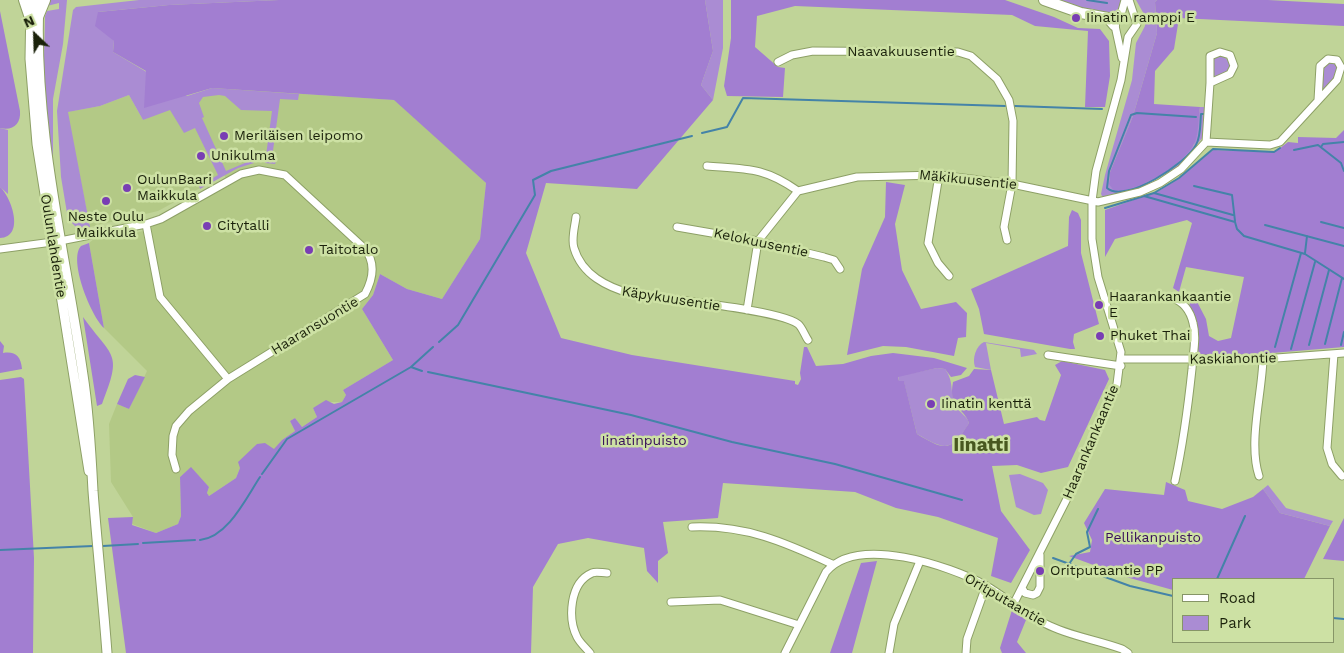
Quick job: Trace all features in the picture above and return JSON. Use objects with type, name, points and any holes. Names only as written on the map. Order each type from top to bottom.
[{"type":"highway","points":[[24,0],[34,18],[45,0]]},
{"type":"highway","points":[[1044,0],[1080,13],[1108,18],[1115,27]]},
{"type":"main road","name":"Oulunlahdentie","points":[[31,0],[34,18]]},
{"type":"main road","name":"Oulunlahdentie","points":[[39,0],[34,18],[30,59],[36,135],[83,376],[92,448],[93,491],[107,653]]},
{"type":"street","points":[[1125,0],[1122,10],[1115,17],[1115,27],[1125,33],[1130,32]]},
{"type":"street","name":"Haarankankaantie","points":[[1014,603],[1077,479],[1114,394],[1121,363],[1120,345],[1098,277],[1092,239],[1092,201],[1096,171],[1123,67],[1130,32],[1136,28],[1137,21],[1129,0]]},
{"type":"street","name":"Haarankankaantie","points":[[1115,27],[1123,67]]},
{"type":"street","name":"Naavakuusentie","points":[[778,62],[792,55],[813,51],[958,52],[972,56],[1003,86],[1009,100],[1014,121],[1012,184],[1004,227],[1006,240]]},
{"type":"street","points":[[1210,83],[1230,74],[1234,66],[1230,55],[1220,52],[1210,56],[1206,142],[1270,145],[1280,142],[1339,77],[1341,67],[1337,60],[1328,59],[1320,66],[1318,100]]},
{"type":"street","name":"Mäkikuusentie","points":[[798,191],[857,176],[939,175],[1012,184],[1098,202],[1140,192],[1160,183],[1181,169],[1206,142]]},
{"type":"street","points":[[707,166],[758,169],[780,178],[798,191],[758,241],[746,310]]},
{"type":"street","name":"Haaransuontie","points":[[0,249],[56,241],[146,224],[250,170],[268,170],[285,175],[364,248],[370,257],[372,268],[371,278],[365,294],[360,299],[228,378],[176,426],[172,444],[176,469]]},
{"type":"street","points":[[939,175],[928,243],[938,263],[949,276]]},
{"type":"street","name":"Käpykuusentie","points":[[576,217],[573,247],[583,265],[598,281],[614,289],[632,294],[746,310],[798,324],[808,340]]},
{"type":"street","points":[[146,224],[160,297],[228,378]]},
{"type":"street","name":"Kelokuusentie","points":[[676,227],[758,241],[834,260],[840,269]]},
{"type":"street","points":[[1172,298],[1184,304],[1191,317],[1195,334],[1184,440],[1175,481]]},
{"type":"street","name":"Kaskiahontie","points":[[1048,355],[1121,363],[1263,359],[1344,353]]},
{"type":"street","points":[[1334,354],[1327,448],[1332,464],[1342,476]]},
{"type":"street","points":[[1259,476],[1256,466],[1256,436],[1263,359]]},
{"type":"street","points":[[692,526],[718,526],[759,534],[832,564],[786,653]]},
{"type":"street","points":[[1022,588],[1026,593],[1033,595],[1038,593],[1040,586],[1040,554]]},
{"type":"street","name":"Oritputaantie","points":[[832,564],[864,556],[891,555],[951,570],[986,586],[1014,603],[1030,617],[1050,626],[1122,649],[1128,653]]},
{"type":"street","points":[[889,653],[894,624],[920,561]]},
{"type":"street","points":[[590,653],[578,638],[572,623],[573,600],[582,580],[593,572],[607,573]]},
{"type":"street","points":[[966,653],[967,639],[986,586]]},
{"type":"street","points":[[671,602],[720,600],[799,625]]},
{"type":"shaded area","points":[[212,88],[395,100],[486,183],[480,239],[442,299],[407,289],[380,274],[373,295],[362,309],[393,360],[343,390],[346,395],[342,402],[327,402],[313,408],[317,417],[302,427],[295,418],[290,421],[295,431],[282,440],[274,450],[240,468],[236,478],[209,496],[207,493],[209,487],[191,468],[180,477],[181,516],[178,524],[156,533],[132,524],[133,517],[111,482],[109,424],[117,404],[129,409],[147,371],[104,328],[89,243],[94,239],[144,231],[230,185],[224,175],[158,211],[90,227],[67,112],[100,106],[129,95],[143,120]]},
{"type":"green space","points":[[48,0],[67,0],[63,44],[53,99],[53,157],[49,145],[44,109],[45,16],[47,11],[59,9],[59,3],[47,6]]},
{"type":"green space","points":[[139,0],[279,0],[169,5],[98,12],[114,41],[113,52],[187,96],[212,88],[299,94],[298,100],[280,99],[272,158],[277,158],[275,164],[265,163],[272,111],[241,110],[225,96],[203,97],[199,103],[204,117],[202,118],[226,171],[252,160],[254,163],[238,168],[200,189],[199,186],[218,175],[195,128],[184,133],[170,110],[143,120],[129,95],[100,106],[68,112],[90,227],[77,228],[68,219],[61,177],[57,111],[73,10],[76,7]]},
{"type":"green space","name":"Iinatinpuisto","points":[[279,0],[705,0],[713,51],[701,85],[713,100],[637,189],[546,183],[526,253],[561,338],[632,355],[795,381],[795,384],[798,385],[801,379],[800,373],[804,347],[807,347],[816,366],[843,364],[871,356],[893,353],[934,358],[967,368],[961,375],[951,377],[945,369],[937,368],[898,377],[899,381],[904,381],[917,434],[941,446],[952,444],[969,423],[954,402],[952,391],[953,382],[969,376],[974,369],[991,370],[1004,424],[1037,417],[1045,421],[1061,375],[1055,365],[1062,361],[1105,370],[1109,379],[1068,467],[1041,473],[1017,465],[992,466],[1001,511],[1030,550],[1011,583],[991,576],[998,538],[938,517],[896,508],[855,492],[723,483],[718,518],[663,522],[668,553],[658,561],[658,583],[647,571],[644,548],[588,538],[558,544],[533,587],[531,653],[126,653],[108,518],[133,517],[132,525],[156,533],[178,524],[181,516],[180,477],[191,467],[209,487],[207,493],[209,496],[236,478],[240,468],[238,462],[257,444],[265,443],[274,449],[282,440],[295,431],[290,421],[295,418],[302,427],[317,417],[313,408],[326,400],[334,404],[342,402],[346,395],[343,390],[393,360],[362,309],[373,295],[380,274],[407,289],[442,299],[480,239],[486,183],[394,100],[212,88],[144,108],[146,71],[113,52],[114,41],[95,26],[98,12],[169,5]]},
{"type":"green space","points":[[705,0],[723,0],[723,48],[713,100],[701,85],[713,51]]},
{"type":"green space","points":[[731,0],[1005,0],[1054,17],[1078,28],[1100,29],[1109,41],[1110,76],[1105,107],[1085,107],[1088,31],[1035,26],[1012,15],[795,6],[757,16],[755,47],[778,67],[785,68],[783,97],[727,96],[724,86],[731,38]]},
{"type":"green space","points":[[1050,0],[1122,0],[1119,8],[1111,18]]},
{"type":"green space","points":[[1136,0],[1157,0],[1155,2],[1157,33],[1133,116],[1110,172],[1109,184],[1146,183],[1164,172],[1194,145],[1200,107],[1205,107],[1203,137],[1179,166],[1139,189],[1103,198],[1101,194],[1105,175],[1132,80],[1136,43],[1145,26],[1145,16]]},
{"type":"green space","points":[[1157,0],[1268,0],[1344,4],[1344,26],[1179,18],[1174,49],[1155,71],[1154,104],[1200,107],[1195,142],[1178,162],[1158,177],[1135,187],[1114,191],[1109,184],[1110,172],[1133,116],[1157,33],[1155,2]]},
{"type":"green space","points":[[0,11],[20,111],[18,123],[5,129],[0,128]]},
{"type":"green space","points":[[1224,57],[1230,62],[1231,69],[1228,74],[1213,77],[1214,59]]},
{"type":"green space","points":[[1326,62],[1334,62],[1338,67],[1337,77],[1322,92],[1321,75]]},
{"type":"green space","points":[[0,128],[8,130],[8,194],[0,187]]},
{"type":"green space","points":[[1344,130],[1344,347],[1260,354],[1199,356],[1193,313],[1189,306],[1193,294],[1206,319],[1209,336],[1218,341],[1231,338],[1244,277],[1186,267],[1179,292],[1173,288],[1192,223],[1187,220],[1115,239],[1105,257],[1105,210],[1159,191],[1180,178],[1213,150],[1275,152],[1288,142],[1298,143],[1298,137],[1336,138]]},
{"type":"green space","points":[[886,182],[905,185],[895,224],[902,270],[921,309],[956,302],[967,313],[966,337],[958,338],[954,356],[906,347],[883,346],[847,355],[862,269],[885,217]]},
{"type":"green space","points":[[0,187],[9,199],[14,216],[14,224],[8,236],[0,238]]},
{"type":"green space","points":[[1072,210],[1078,213],[1081,220],[1081,253],[1099,324],[1074,334],[1073,342],[1075,349],[984,334],[979,309],[971,289],[1068,246],[1069,217]]},
{"type":"green space","points":[[89,243],[104,328],[93,312],[79,275],[78,253],[81,246]]},
{"type":"green space","points":[[83,317],[112,356],[112,374],[102,404],[97,406]]},
{"type":"green space","points":[[0,341],[4,346],[3,353],[17,355],[22,369],[0,373]]},
{"type":"green space","points":[[984,342],[1034,350],[1037,354],[1021,357],[1020,349],[986,343],[991,370],[975,367],[975,353]]},
{"type":"green space","points":[[937,368],[945,369],[948,374],[956,407],[967,418],[969,423],[957,440],[947,446],[934,443],[917,434],[904,382],[899,381],[898,376]]},
{"type":"green space","points":[[135,375],[145,377],[129,409],[117,404],[128,379]]},
{"type":"green space","points":[[21,377],[24,379],[34,558],[33,653],[0,653],[0,380]]},
{"type":"green space","points":[[1020,474],[1043,483],[1048,490],[1041,514],[1034,515],[1016,507],[1009,475]]},
{"type":"green space","name":"Pellikanpuisto","points":[[1166,482],[1185,490],[1188,501],[1222,509],[1253,497],[1263,489],[1280,513],[1330,526],[1304,578],[1172,578],[1172,590],[1126,577],[1069,556],[1090,552],[1092,540],[1084,523],[1105,489],[1164,495]]},
{"type":"green space","points":[[1268,485],[1286,508],[1333,521],[1330,526],[1280,513],[1263,489]]},
{"type":"green space","points":[[1344,518],[1344,561],[1323,559]]},
{"type":"green space","points":[[877,561],[852,653],[830,653],[861,563]]},
{"type":"green space","points":[[1012,610],[1026,620],[1017,642],[1026,653],[1002,653],[1000,648]]},
{"type":"waterway","points":[[1087,0],[1107,3]]},
{"type":"waterway","points":[[702,133],[727,127],[743,98],[1005,106]]},
{"type":"waterway","points":[[1015,106],[1102,109]]},
{"type":"waterway","points":[[1196,117],[1137,113],[1131,115],[1109,171],[1107,188],[1116,191],[1127,191],[1155,179],[1181,162],[1198,141],[1201,114],[1204,114]]},
{"type":"waterway","points":[[439,342],[458,325],[535,195],[533,180],[551,171],[692,136]]},
{"type":"waterway","points":[[1321,147],[1323,144],[1344,142]]},
{"type":"waterway","points":[[1294,150],[1318,145],[1341,163],[1344,171]]},
{"type":"waterway","points":[[1105,208],[1154,193],[1179,178],[1213,149],[1274,152],[1280,148]]},
{"type":"waterway","points":[[1194,186],[1232,195],[1235,221]]},
{"type":"waterway","points":[[1154,193],[1233,215]]},
{"type":"waterway","points":[[1144,196],[1235,222],[1237,229],[1244,236],[1305,254],[1344,279]]},
{"type":"waterway","points":[[1321,222],[1344,228]]},
{"type":"waterway","points":[[1265,225],[1344,246]]},
{"type":"waterway","points":[[1305,253],[1307,236]]},
{"type":"waterway","points":[[1275,347],[1301,253]]},
{"type":"waterway","points":[[1291,349],[1315,262]]},
{"type":"waterway","points":[[1309,345],[1329,270]]},
{"type":"waterway","points":[[1325,344],[1342,278]]},
{"type":"waterway","points":[[1341,345],[1344,332]]},
{"type":"waterway","points":[[411,367],[433,347]]},
{"type":"waterway","points":[[262,474],[287,439],[411,367],[422,371]]},
{"type":"waterway","points":[[428,372],[631,415],[732,442],[835,464],[962,500]]},
{"type":"waterway","points":[[200,540],[219,532],[228,524],[260,477]]},
{"type":"waterway","points":[[1069,564],[1076,554],[1090,547],[1087,532],[1098,509]]},
{"type":"waterway","points":[[1217,578],[1245,516]]},
{"type":"waterway","points":[[143,543],[195,540]]},
{"type":"waterway","points":[[103,546],[138,544]]},
{"type":"waterway","points":[[0,550],[93,546]]},
{"type":"waterway","points":[[1053,558],[1130,586],[1172,596]]},
{"type":"waterway","points":[[1334,618],[1344,619]]},
{"type":"place","name":"Iinatin ramppi E","points":[[1076,18]]},
{"type":"place","name":"Meriläisen leipomo","points":[[224,136]]},
{"type":"place","name":"Unikulma","points":[[201,156]]},
{"type":"place","name":"OulunBaari Maikkula","points":[[127,188]]},
{"type":"place","name":"Neste Oulu Maikkula","points":[[106,201]]},
{"type":"place","name":"Citytalli","points":[[207,226]]},
{"type":"place","name":"Taitotalo","points":[[309,250]]},
{"type":"place","name":"Haarankankaantie E","points":[[1099,305]]},
{"type":"place","name":"Phuket Thai","points":[[1100,336]]},
{"type":"place","name":"Iinatin kenttä","points":[[931,404]]},
{"type":"place","name":"Oritputaantie PP","points":[[1040,571]]},
{"type":"district","name":"Iinatti","points":[[981,445]]}]
